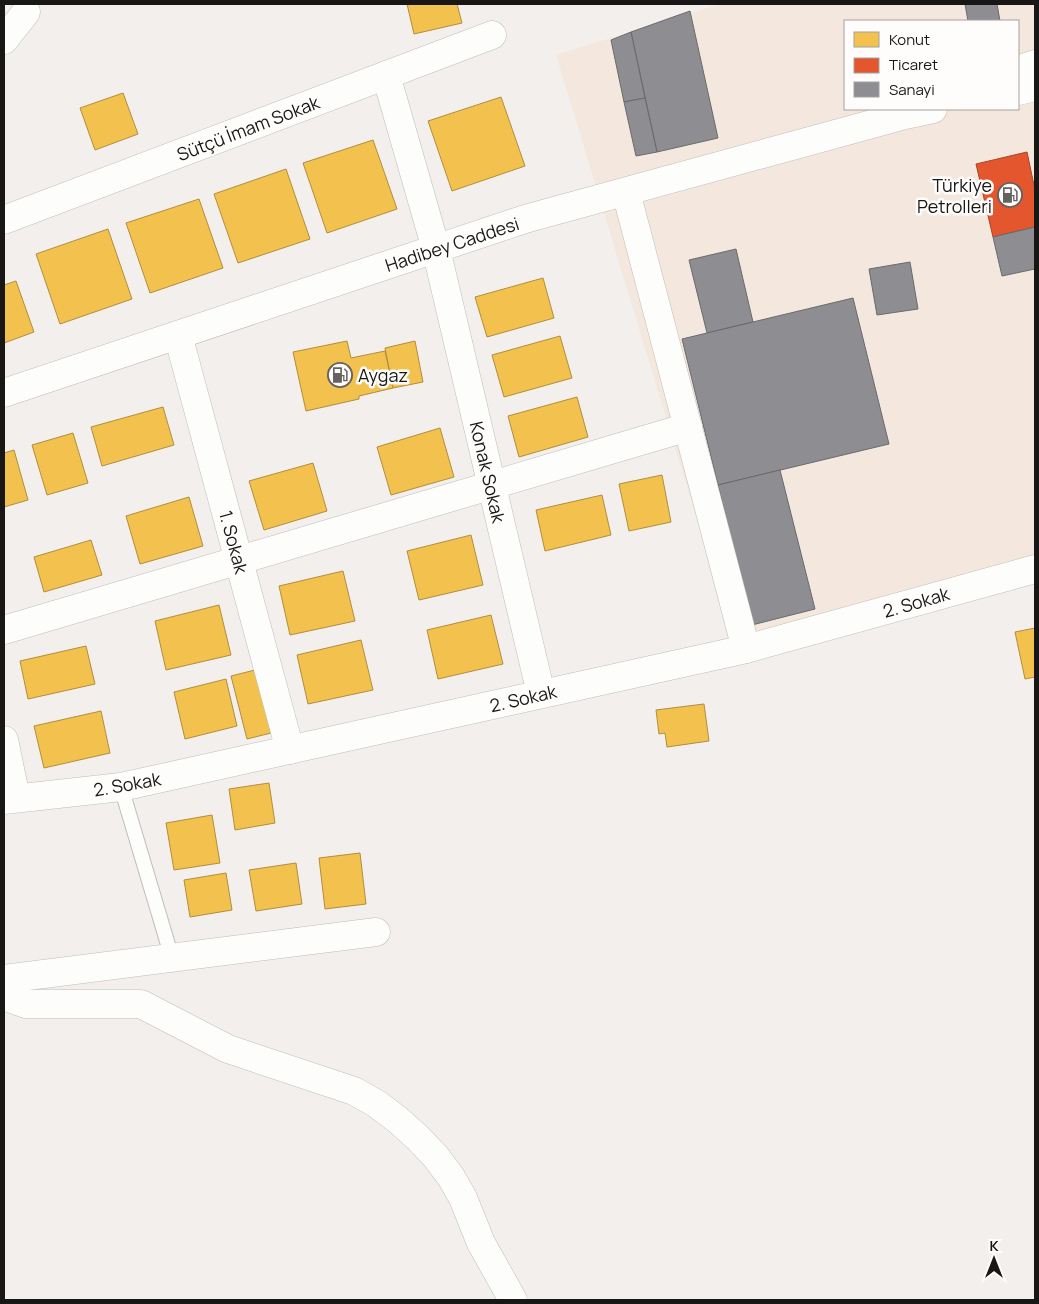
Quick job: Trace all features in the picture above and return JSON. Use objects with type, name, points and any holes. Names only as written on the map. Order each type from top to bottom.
[{"type":"street","points":[[4,40],[26,12]]},
{"type":"street","name":"Sütçü İmam Sokak","points":[[4,220],[492,35]]},
{"type":"street","points":[[1019,70],[1035,64]]},
{"type":"street","name":"Konak Sokak","points":[[386,75],[436,249],[541,694]]},
{"type":"street","points":[[1019,90],[1035,87]]},
{"type":"street","name":"Hadibey Caddesi","points":[[4,392],[526,220],[912,112],[926,110]]},
{"type":"street","points":[[626,192],[746,649]]},
{"type":"street","name":"1. Sokak","points":[[178,335],[290,750]]},
{"type":"street","points":[[4,630],[688,427]]},
{"type":"street","name":"2. Sokak","points":[[10,799],[121,787],[746,649],[1035,569]]},
{"type":"street","points":[[4,740],[10,799]]},
{"type":"street","points":[[4,980],[376,932]]},
{"type":"street","points":[[4,996],[26,1004],[141,1004],[228,1049],[354,1091],[377,1104],[418,1138],[451,1177],[463,1198],[481,1243],[514,1300]]},
{"type":"lane","points":[[121,787],[172,958]]},
{"type":"shaded area","points":[[720,4],[1035,4],[1035,567],[735,645],[556,55]]},
{"type":"building: Konut","points":[[407,4],[457,4],[462,23],[414,34]]},
{"type":"building: Konut","points":[[123,93],[138,134],[95,150],[80,108]]},
{"type":"building: Konut","points":[[501,97],[525,166],[452,191],[428,121]]},
{"type":"building: Konut","points":[[373,140],[397,209],[327,233],[303,163]]},
{"type":"building: Konut","points":[[286,169],[310,239],[238,263],[214,194]]},
{"type":"building: Konut","points":[[199,199],[223,268],[150,293],[126,223]]},
{"type":"building: Konut","points":[[108,229],[132,299],[60,324],[36,254]]},
{"type":"building: Konut","points":[[543,278],[554,318],[487,337],[475,297]]},
{"type":"building: Konut","points":[[16,281],[34,332],[4,343],[4,285]]},
{"type":"building: Konut","points":[[560,336],[572,378],[504,397],[492,355]]},
{"type":"building: Konut","points":[[347,341],[351,358],[385,351],[393,388],[359,396],[359,399],[306,411],[293,352]]},
{"type":"building: Konut","points":[[415,341],[423,382],[393,388],[385,348]]},
{"type":"building: Konut","points":[[577,397],[588,437],[519,457],[508,416]]},
{"type":"building: Konut","points":[[163,407],[174,445],[102,466],[91,427]]},
{"type":"building: Konut","points":[[440,428],[454,477],[391,495],[377,447]]},
{"type":"building: Konut","points":[[73,433],[88,483],[47,495],[32,445]]},
{"type":"building: Konut","points":[[14,450],[28,500],[4,507],[4,453]]},
{"type":"building: Konut","points":[[313,463],[327,511],[264,530],[249,481]]},
{"type":"building: Konut","points":[[662,475],[671,522],[629,531],[619,484]]},
{"type":"building: Konut","points":[[602,495],[611,535],[545,551],[536,510]]},
{"type":"building: Konut","points":[[189,497],[203,546],[140,564],[126,516]]},
{"type":"building: Konut","points":[[471,535],[483,585],[419,600],[407,551]]},
{"type":"building: Konut","points":[[91,540],[102,575],[44,592],[34,557]]},
{"type":"building: Konut","points":[[343,571],[355,621],[290,635],[279,586]]},
{"type":"building: Konut","points":[[219,605],[231,655],[166,670],[155,621]]},
{"type":"building: Konut","points":[[491,615],[503,664],[438,679],[427,630]]},
{"type":"building: Konut","points":[[1035,628],[1035,677],[1025,679],[1015,632]]},
{"type":"building: Konut","points":[[361,640],[373,690],[308,704],[297,655]]},
{"type":"building: Konut","points":[[86,646],[95,684],[28,699],[20,661]]},
{"type":"building: Konut","points":[[255,670],[271,733],[247,739],[231,676]]},
{"type":"building: Konut","points":[[226,679],[237,726],[185,739],[174,692]]},
{"type":"building: Konut","points":[[704,704],[709,741],[667,747],[665,733],[659,734],[656,710]]},
{"type":"building: Konut","points":[[101,711],[110,753],[44,768],[34,726]]},
{"type":"building: Konut","points":[[269,783],[275,823],[235,830],[229,789]]},
{"type":"building: Konut","points":[[212,815],[220,863],[174,870],[166,823]]},
{"type":"building: Konut","points":[[360,853],[366,904],[325,909],[319,858]]},
{"type":"building: Konut","points":[[296,863],[302,904],[256,911],[249,870]]},
{"type":"building: Konut","points":[[226,873],[232,910],[190,917],[184,880]]},
{"type":"building: Ticaret","points":[[1027,152],[1035,190],[1035,227],[993,237],[976,164]]},
{"type":"building: Sanayi","points":[[965,4],[997,4],[1000,20],[968,20]]},
{"type":"building: Sanayi","points":[[690,11],[718,138],[657,152],[631,32]]},
{"type":"building: Sanayi","points":[[631,32],[645,98],[624,102],[611,40]]},
{"type":"building: Sanayi","points":[[645,98],[657,152],[636,156],[624,102]]},
{"type":"building: Sanayi","points":[[1035,227],[1035,269],[1002,276],[993,237]]},
{"type":"building: Sanayi","points":[[736,249],[753,322],[707,333],[689,260]]},
{"type":"building: Sanayi","points":[[910,262],[918,309],[877,315],[869,269]]},
{"type":"building: Sanayi","points":[[853,298],[889,444],[718,485],[682,339]]},
{"type":"building: Sanayi","points":[[780,470],[815,609],[752,625],[718,485]]},
{"type":"place","name":"Türkiye Petrolleri","points":[[1010,195]]},
{"type":"place","name":"Aygaz","points":[[340,375]]}]
